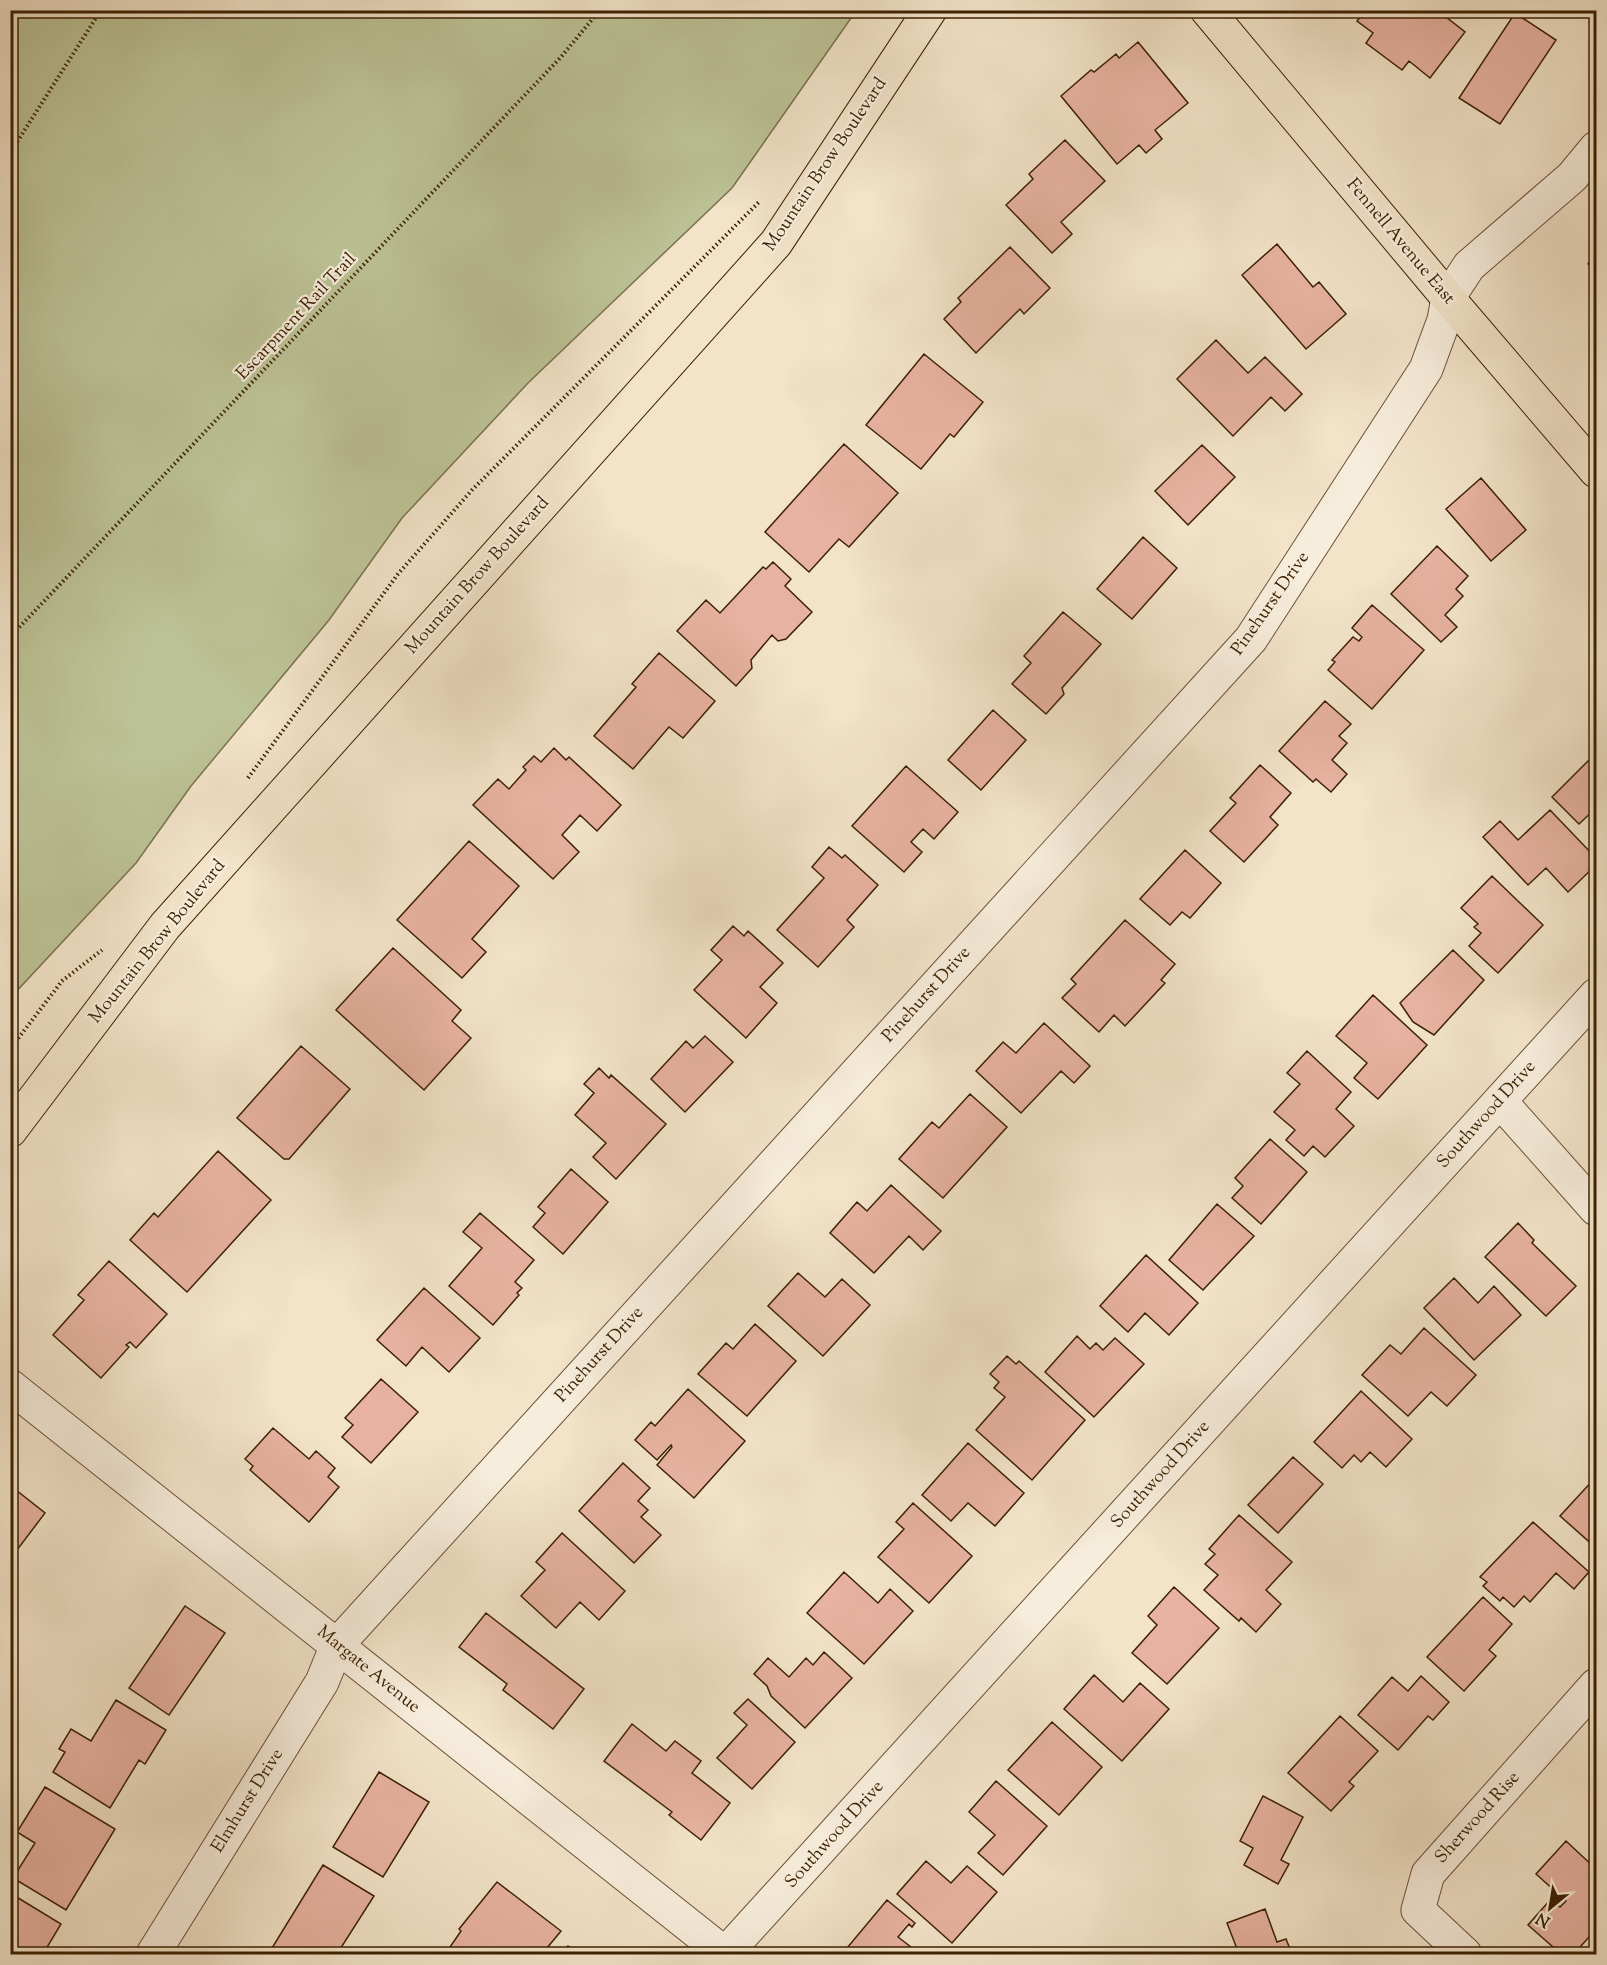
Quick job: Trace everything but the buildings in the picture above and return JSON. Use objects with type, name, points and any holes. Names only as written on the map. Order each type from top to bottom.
[{"type":"main road","name":"Mountain Brow Boulevard","points":[[10,1131],[165,926],[777,243],[930,10]]},
{"type":"main road","name":"Fennell Avenue East","points":[[1207,10],[1596,471]]},
{"type":"street","points":[[1448,298],[1469,266],[1572,177],[1596,148]]},
{"type":"street","name":"Pinehurst Drive","points":[[337,1645],[1251,639],[1426,369],[1444,320],[1448,298]]},
{"type":"street","name":"Southwood Drive","points":[[725,1954],[1596,995]]},
{"type":"street","points":[[1500,1101],[1596,1209]]},
{"type":"street","name":"Margate Avenue","points":[[10,1386],[725,1954]]},
{"type":"street","name":"Elmhurst Drive","points":[[153,1954],[322,1682],[337,1645]]},
{"type":"street","name":"Sherwood Rise","points":[[1465,1954],[1418,1910],[1428,1874],[1596,1685]]},
{"type":"path","points":[[10,153],[101,10]]},
{"type":"path","name":"Escarpment Rail Trail","points":[[10,637],[528,92],[600,10]]},
{"type":"path","points":[[244,783],[398,574],[471,490],[768,194]]},
{"type":"path","points":[[10,1049],[62,981],[103,948]]},
{"type":"green space","points":[[11,10],[856,11],[732,188],[528,383],[402,518],[329,620],[191,786],[136,863],[11,997]]}]
